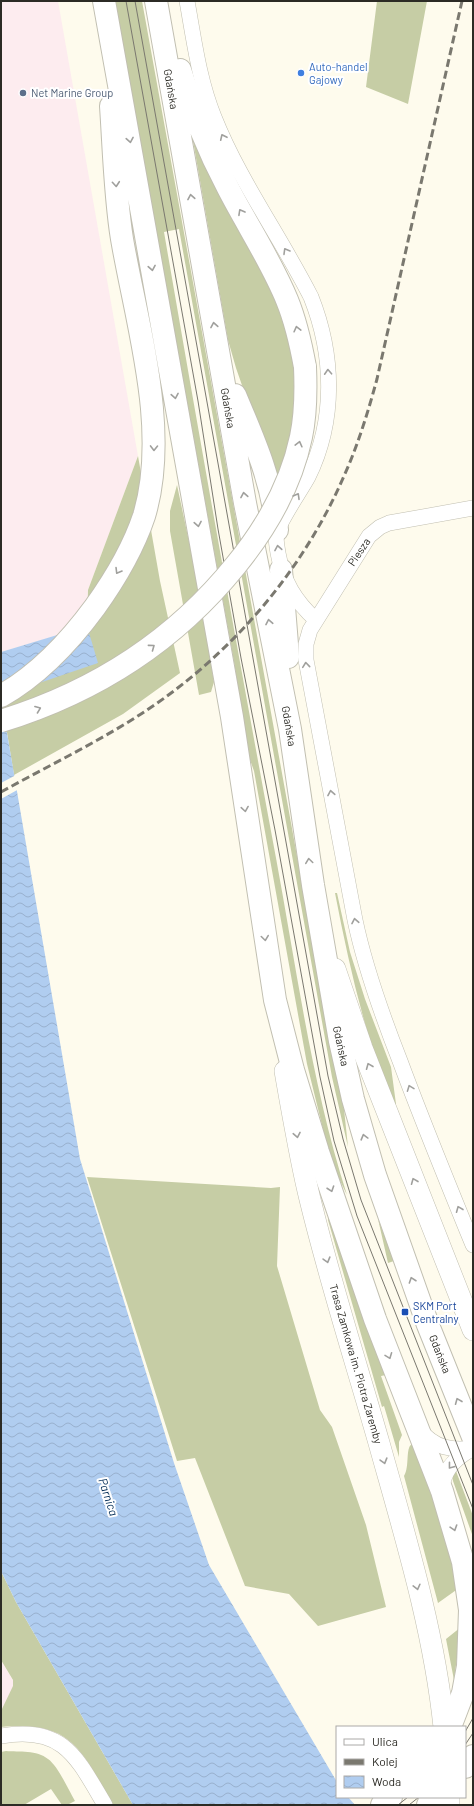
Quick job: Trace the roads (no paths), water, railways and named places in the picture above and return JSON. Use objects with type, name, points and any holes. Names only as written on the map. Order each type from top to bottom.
[{"type":"main road","name":"Gdańska","points":[[156,1],[246,503],[290,729],[313,885],[340,1041],[369,1156],[428,1325],[473,1437]]},
{"type":"main road","points":[[1,721],[58,700],[99,680],[129,663],[160,641],[179,625],[229,574],[264,526],[289,479],[301,436],[305,400],[305,368],[288,301],[269,262],[224,181],[203,136],[184,84],[160,1]]},
{"type":"main road","points":[[1,696],[32,674],[77,630],[108,587],[122,564],[137,533],[148,498],[154,451],[152,408],[120,218],[112,124],[106,10]]},
{"type":"main road","points":[[106,10],[232,717],[275,1000],[293,1070],[318,1152],[375,1319],[442,1491],[460,1548],[470,1610],[468,1666],[465,1683],[450,1726]]},
{"type":"main road","points":[[220,359],[261,459],[271,489],[277,530]]},
{"type":"main road","points":[[281,570],[289,661],[295,693],[290,729]]},
{"type":"main road","points":[[313,885],[331,956],[352,1023],[473,1330]]},
{"type":"main road","name":"Trasa Zamkowa im. Piotra Zaremby","points":[[275,1000],[286,1072],[308,1190],[399,1514],[433,1657],[444,1726]]},
{"type":"main road","points":[[466,1766],[473,1756]]},
{"type":"main road","points":[[382,1805],[390,1798]]},
{"type":"main road","points":[[428,1805],[436,1798]]},
{"type":"street","points":[[187,1],[201,75],[214,117],[233,158],[311,297],[317,312],[327,352],[329,391],[327,415],[320,444],[308,476],[277,530],[276,542],[281,570],[295,597],[316,620],[310,630],[306,644],[307,670],[355,920],[364,959],[382,1013],[412,1093],[473,1245]]},
{"type":"street","name":"Piesza","points":[[316,620],[359,550],[375,530],[389,523],[473,508]]},
{"type":"street","points":[[415,1423],[426,1438],[438,1446],[451,1449],[473,1448]]},
{"type":"street","points":[[442,1491],[444,1478],[452,1465],[464,1453],[473,1448]]},
{"type":"street","points":[[1,1736],[30,1734],[50,1738],[63,1746],[78,1760],[104,1805]]},
{"type":"water","points":[[87,626],[98,663],[1,696],[1,652]]},
{"type":"water","name":"Parnica","points":[[1,698],[80,1159],[174,1463],[209,1565],[336,1780],[336,1798],[349,1798],[355,1805],[133,1805],[16,1602],[1,1571]]},
{"type":"tram line","points":[[126,1],[198,401],[218,529],[241,658],[275,830],[320,1077],[334,1141],[357,1216],[473,1509]]},
{"type":"tram line","points":[[135,1],[328,1076],[343,1139],[361,1200],[473,1485]]},
{"type":"tram line","points":[[466,1730],[473,1718]]},
{"type":"tram line","points":[[466,1744],[473,1733]]},
{"type":"tram line","points":[[398,1805],[407,1798]]},
{"type":"tram line","points":[[409,1805],[418,1798]]},
{"type":"railway","points":[[1,792],[107,735],[141,714],[204,666],[233,639],[260,610],[285,579],[327,512],[354,452],[374,391],[462,1]]},
{"type":"place","name":"Auto-handel Gajowy","points":[[301,73]]},
{"type":"place","name":"Net Marine Group","points":[[23,93]]},
{"type":"place","name":"SKM Port Centralny","points":[[405,1312]]}]
